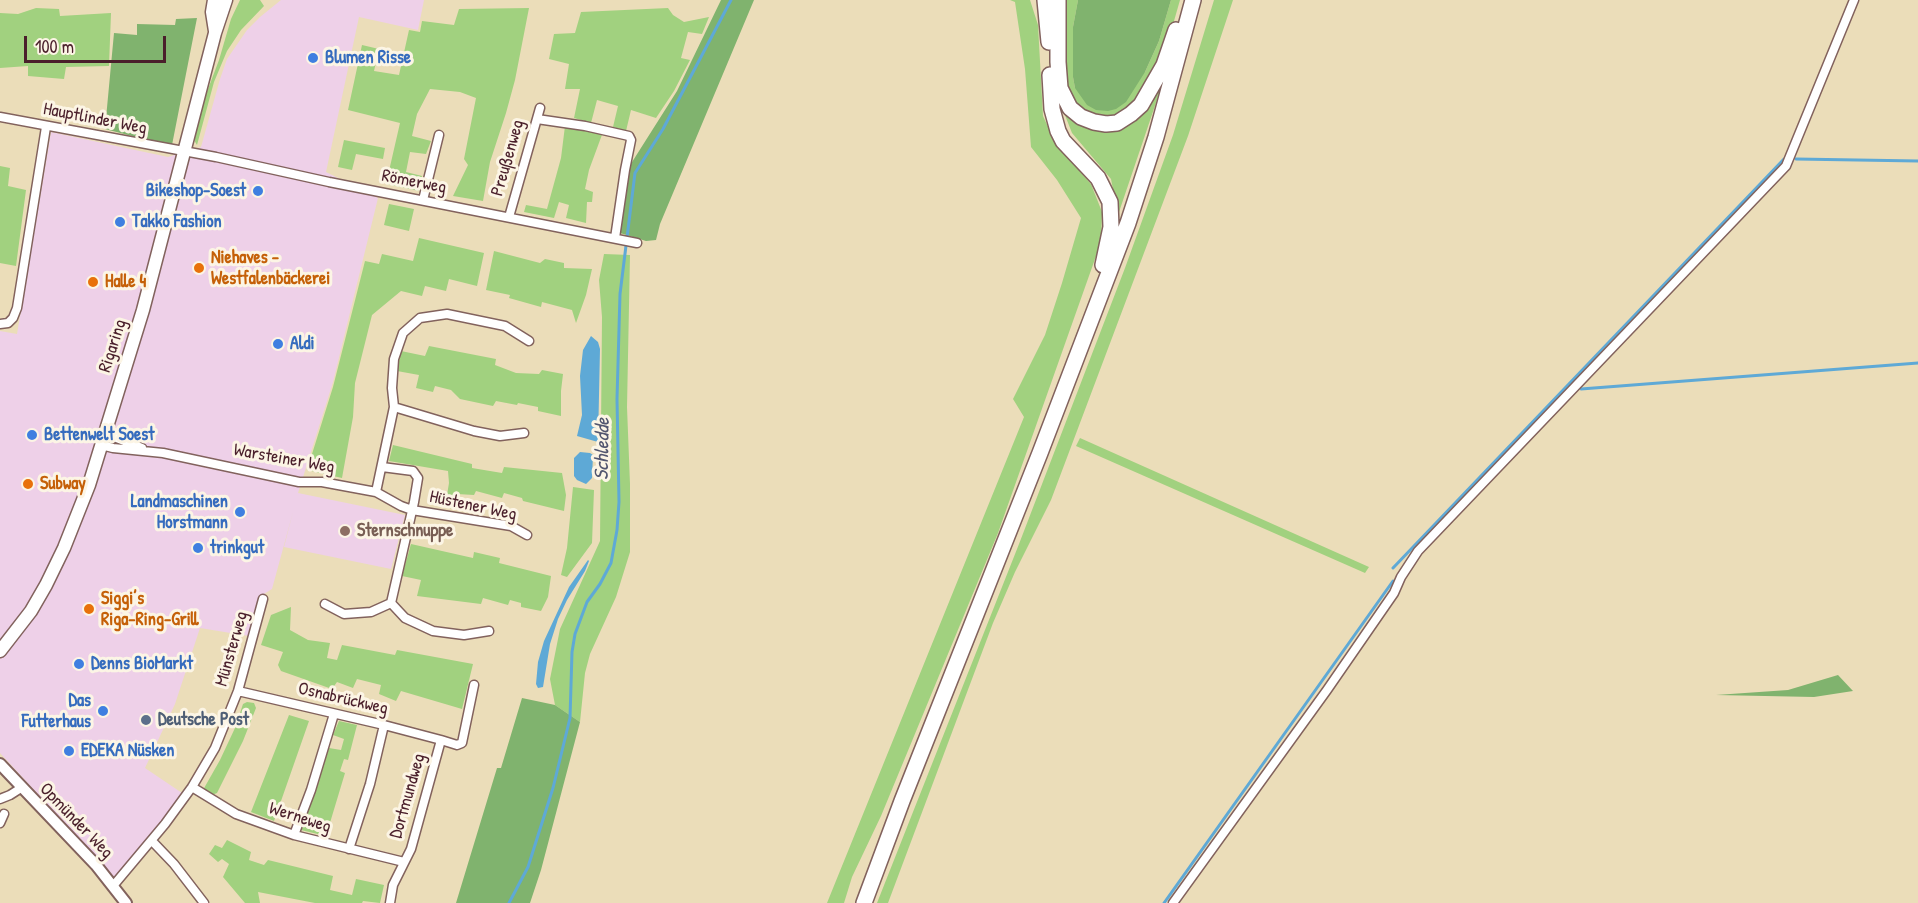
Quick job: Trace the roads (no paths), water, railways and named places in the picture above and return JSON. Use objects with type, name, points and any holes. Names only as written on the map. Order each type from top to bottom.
[{"type":"highway","points":[[1045,0],[1052,109],[1056,126],[1064,141],[1098,178],[1110,202],[1111,227],[1103,264],[1105,282]]},
{"type":"highway","points":[[1058,0],[1058,62],[1062,94],[1070,108],[1081,117],[1106,124],[1117,123],[1126,118],[1146,99],[1164,65],[1179,18],[1193,1]]},
{"type":"highway","points":[[864,903],[1105,282],[1154,146],[1193,1]]},
{"type":"main road","name":"Rigaring","points":[[214,0],[212,12],[215,33]]},
{"type":"main road","name":"Rigaring","points":[[0,651],[32,611],[76,519],[143,310],[215,33],[226,0]]},
{"type":"main road","points":[[223,14],[235,0]]},
{"type":"main road","name":"Opmünder Weg","points":[[0,764],[126,903]]},
{"type":"street","points":[[1173,903],[1327,690],[1394,592],[1418,551],[1786,166],[1854,0]]},
{"type":"street","name":"Preußenweg","points":[[509,217],[540,108]]},
{"type":"street","name":"Hauptlinder Weg","points":[[0,117],[185,152]]},
{"type":"street","points":[[537,119],[585,126],[629,136],[631,140],[615,238]]},
{"type":"street","points":[[0,324],[8,323],[17,308],[46,127]]},
{"type":"street","points":[[423,200],[439,135]]},
{"type":"street","name":"Römerweg","points":[[185,152],[637,243]]},
{"type":"street","points":[[376,492],[394,407],[392,388],[394,359],[403,333],[420,318],[447,314],[505,326],[529,341]]},
{"type":"street","points":[[394,407],[474,431],[500,436],[524,433]]},
{"type":"street","name":"Warsteiner Weg","points":[[102,439],[113,448],[148,450],[299,482],[322,482],[376,492],[412,510]]},
{"type":"street","points":[[382,467],[414,471],[418,478],[391,603]]},
{"type":"street","name":"Hüstener Weg","points":[[412,510],[511,526],[527,535]]},
{"type":"street","name":"Münsterweg","points":[[113,886],[152,841],[192,787],[215,748],[238,691],[263,599]]},
{"type":"street","points":[[325,604],[344,614],[371,612],[391,603]]},
{"type":"street","points":[[391,603],[405,618],[434,631],[464,635],[489,631]]},
{"type":"street","name":"Dortmundweg","points":[[390,903],[393,885],[411,849],[441,740],[457,745],[462,743],[474,685]]},
{"type":"street","name":"Osnabrückweg","points":[[238,691],[441,740]]},
{"type":"street","points":[[294,835],[311,790],[334,714]]},
{"type":"street","points":[[349,849],[370,784],[384,725]]},
{"type":"street","name":"Werneweg","points":[[192,787],[236,814],[294,835],[404,862]]},
{"type":"street","points":[[0,799],[21,788]]},
{"type":"street","points":[[0,823],[4,814]]},
{"type":"street","points":[[152,841],[174,864],[204,903]]},
{"type":"water","points":[[591,336],[598,342],[600,349],[598,442],[577,436],[582,415],[580,376],[583,350]]},
{"type":"water","points":[[580,452],[593,455],[592,478],[586,484],[574,476],[574,458]]},
{"type":"water","points":[[588,560],[585,571],[558,619],[550,644],[543,687],[538,688],[536,684],[538,662],[544,641],[569,587]]},
{"type":"waterway","name":"Schledde","points":[[509,903],[528,867],[553,788],[570,718],[572,652],[575,634],[587,602],[611,563],[617,530],[620,294],[635,173],[663,129],[731,0]]},
{"type":"waterway","points":[[1393,568],[1784,159]]},
{"type":"waterway","points":[[1796,159],[1918,161]]},
{"type":"waterway","points":[[1581,389],[1918,363]]},
{"type":"waterway","points":[[1164,903],[1393,581]]},
{"type":"place","name":"Blumen Risse","points":[[313,58]]},
{"type":"place","name":"Bikeshop-Soest","points":[[258,191]]},
{"type":"place","name":"Takko Fashion","points":[[120,222]]},
{"type":"place","name":"Niehaves - Westfalenbäckerei","points":[[199,268]]},
{"type":"place","name":"Halle 4","points":[[93,282]]},
{"type":"place","name":"Aldi","points":[[278,344]]},
{"type":"place","name":"Bettenwelt Soest","points":[[32,435]]},
{"type":"place","name":"Subway","points":[[28,484]]},
{"type":"place","name":"Landmaschinen Horstmann","points":[[240,512]]},
{"type":"place","name":"Sternschnuppe","points":[[345,531]]},
{"type":"place","name":"trinkgut","points":[[198,548]]},
{"type":"place","name":"Siggi’s Riga-Ring-Grill","points":[[89,609]]},
{"type":"place","name":"Denns BioMarkt","points":[[79,664]]},
{"type":"place","name":"Das Futterhaus","points":[[103,711]]},
{"type":"place","name":"Deutsche Post","points":[[146,720]]},
{"type":"place","name":"EDEKA Nüsken","points":[[69,751]]}]
